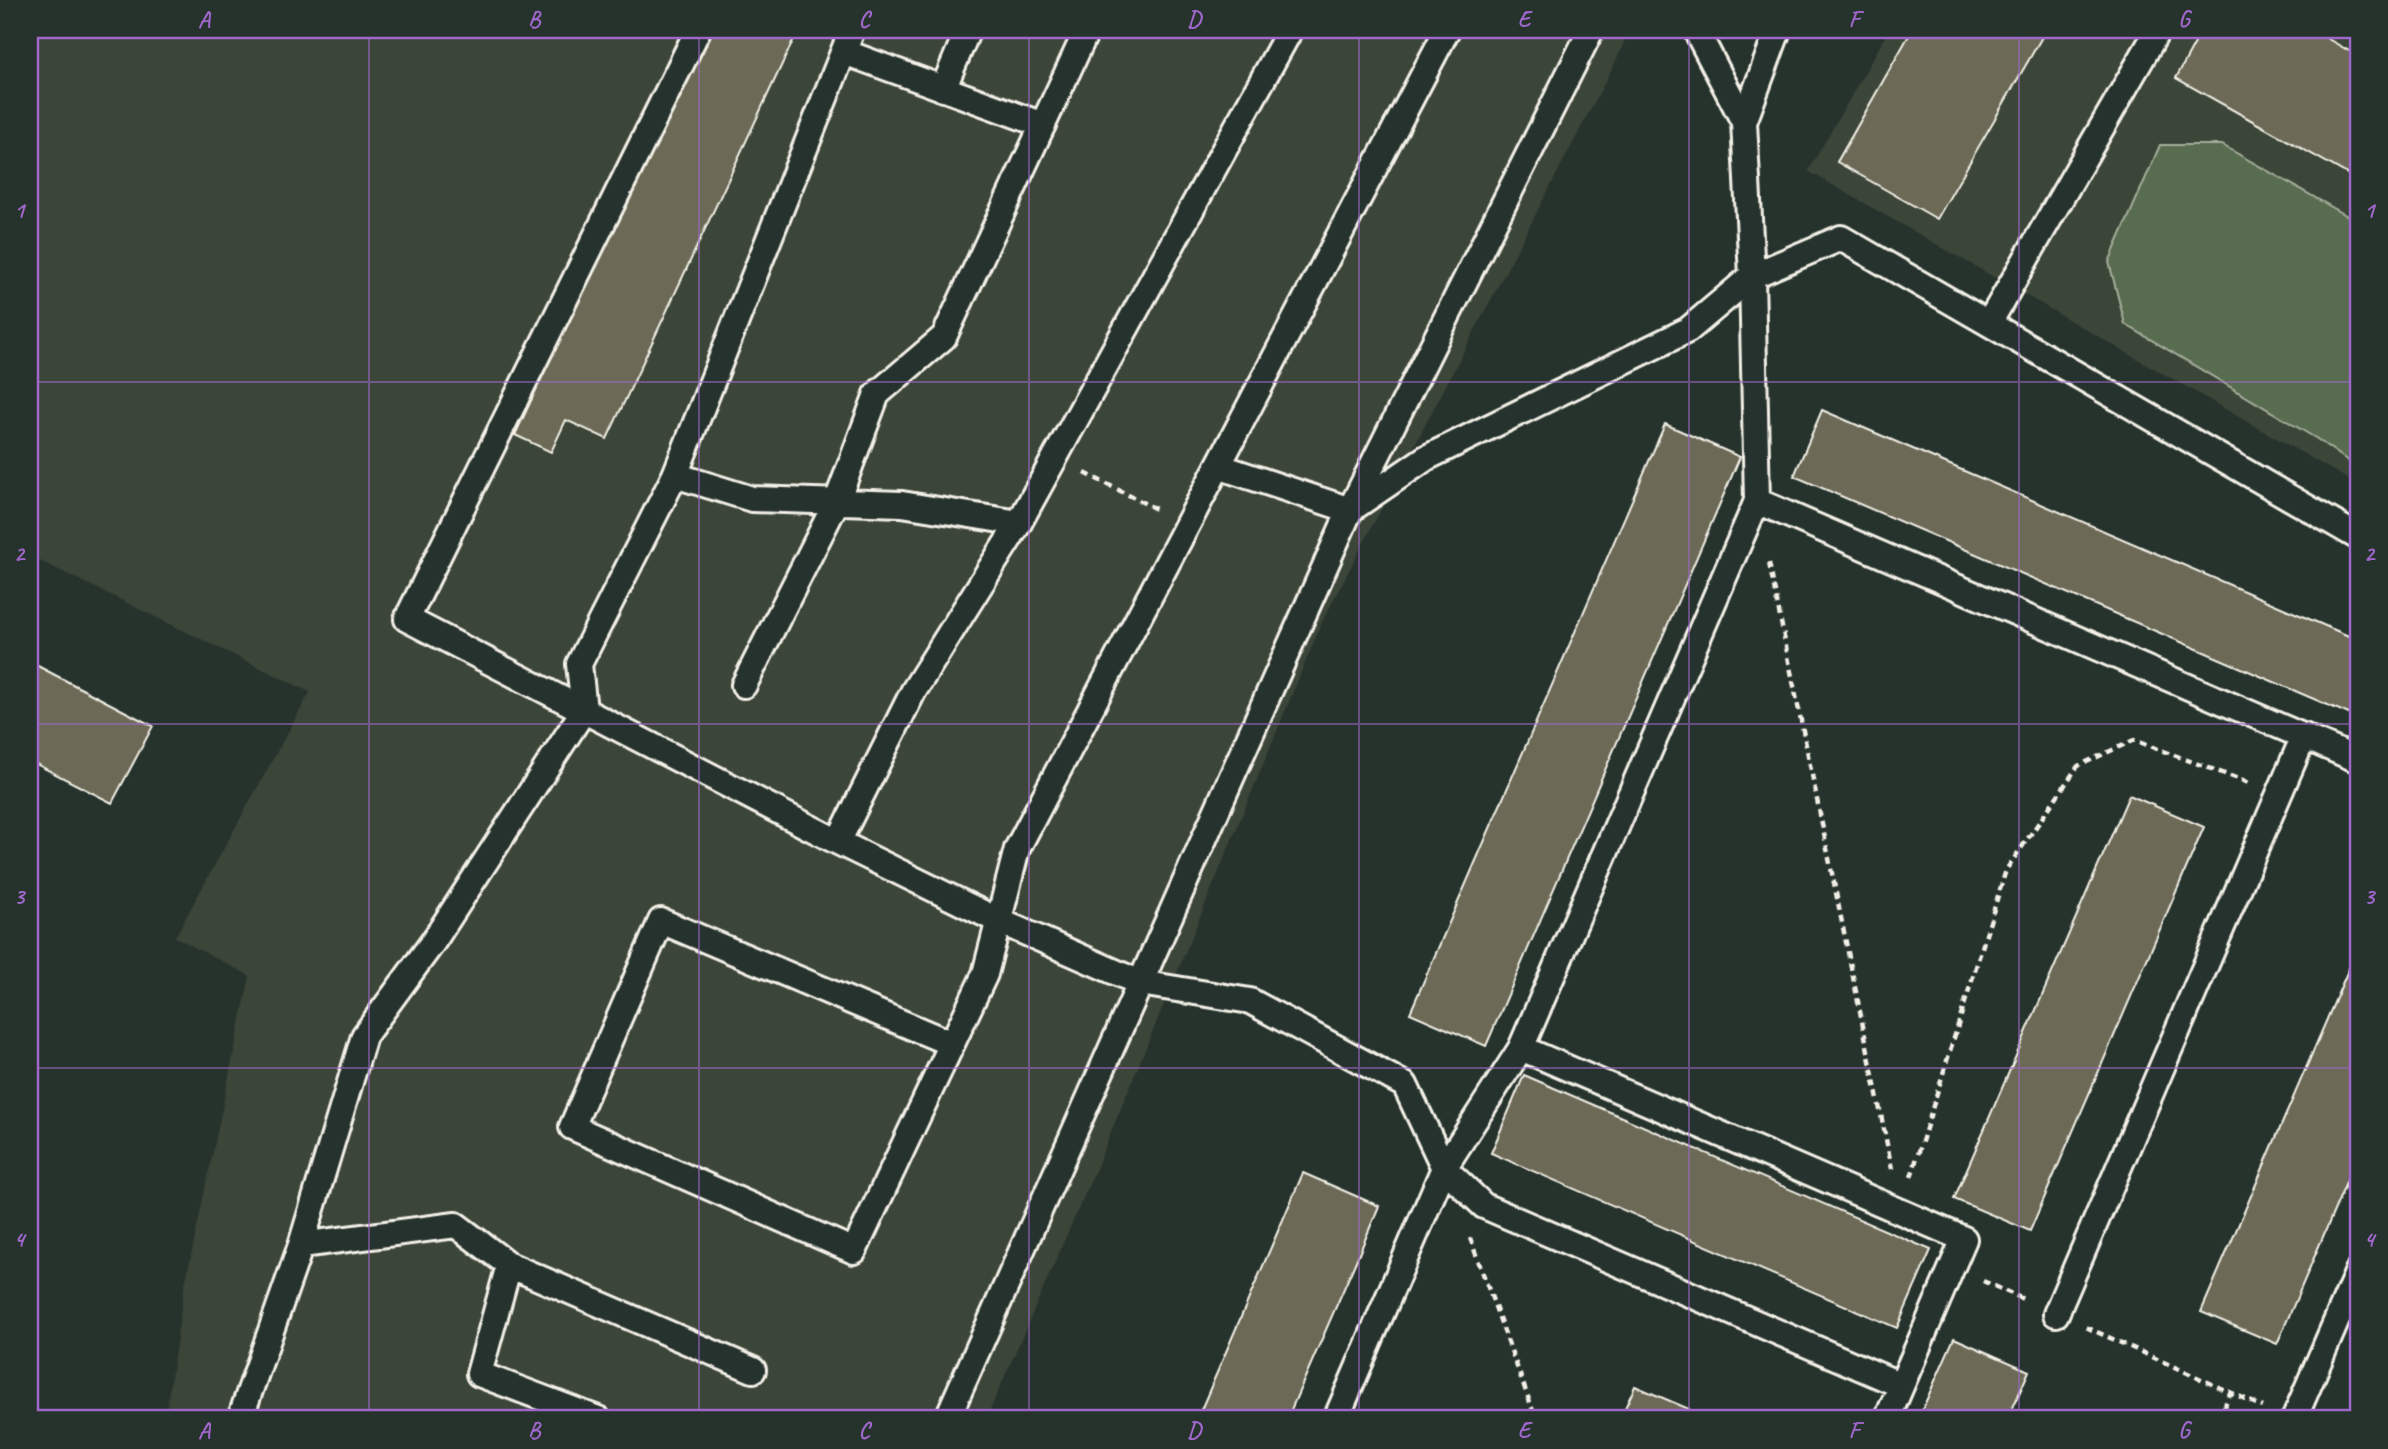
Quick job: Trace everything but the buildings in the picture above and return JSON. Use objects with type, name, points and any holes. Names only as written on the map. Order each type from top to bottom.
[{"type":"lane","points":[[698,30],[407,619],[838,842],[999,921],[1140,983],[1250,1001],[1405,1085],[1444,1168],[1484,1206],[1901,1385]]},
{"type":"lane","points":[[943,89],[968,30]]},
{"type":"lane","points":[[744,685],[837,501],[877,394],[944,337],[1087,30]]},
{"type":"lane","points":[[838,842],[913,692],[1019,523],[1290,30]]},
{"type":"lane","points":[[952,1044],[661,921],[572,1127],[854,1251],[952,1044],[985,974],[1017,849],[1447,30]]},
{"type":"lane","points":[[947,1419],[1350,510],[1591,30]]},
{"type":"lane","points":[[1696,30],[1744,122]]},
{"type":"lane","points":[[1336,1419],[1444,1168],[1521,1048],[1756,501],[1752,276],[1744,122],[1778,30]]},
{"type":"lane","points":[[1989,323],[2158,30]]},
{"type":"lane","points":[[240,1419],[301,1245],[364,1036],[433,942],[584,710],[579,664],[675,475],[848,41],[943,89],[1043,125]]},
{"type":"lane","points":[[1350,510],[1426,458],[1688,330],[1752,276],[1841,238],[2358,537]]},
{"type":"lane","points":[[1218,466],[1350,510]]},
{"type":"lane","points":[[675,475],[752,499],[902,504],[1019,523]]},
{"type":"lane","points":[[1756,501],[2358,760]]},
{"type":"lane","points":[[2056,1314],[2304,737]]},
{"type":"lane","points":[[1521,1048],[1964,1239],[1887,1419]]},
{"type":"lane","points":[[301,1245],[456,1225],[509,1265],[753,1370]]},
{"type":"lane","points":[[509,1265],[479,1374],[598,1419]]},
{"type":"lane","points":[[2294,1419],[2358,1271]]},
{"type":"path","points":[[1054,458],[1187,525]]},
{"type":"path","points":[[1768,555],[1900,1211]]},
{"type":"path","points":[[1900,1211],[2006,870],[2078,766],[2134,740],[2279,794]]},
{"type":"path","points":[[1467,1231],[1536,1419]]},
{"type":"path","points":[[1952,1268],[2265,1409]]},
{"type":"path","points":[[2219,1419],[2230,1392]]},
{"type":"shaded area","points":[[30,30],[1629,30],[1617,59],[1322,622],[1095,1171],[986,1419],[165,1419],[184,1289],[250,976],[175,937],[310,692],[30,556]]},
{"type":"shaded area","points":[[1889,30],[2358,30],[2358,485],[1808,171]]},
{"type":"green space","points":[[2160,145],[2222,145],[2358,222],[2358,468],[2317,439],[2125,324],[2109,262]]}]
